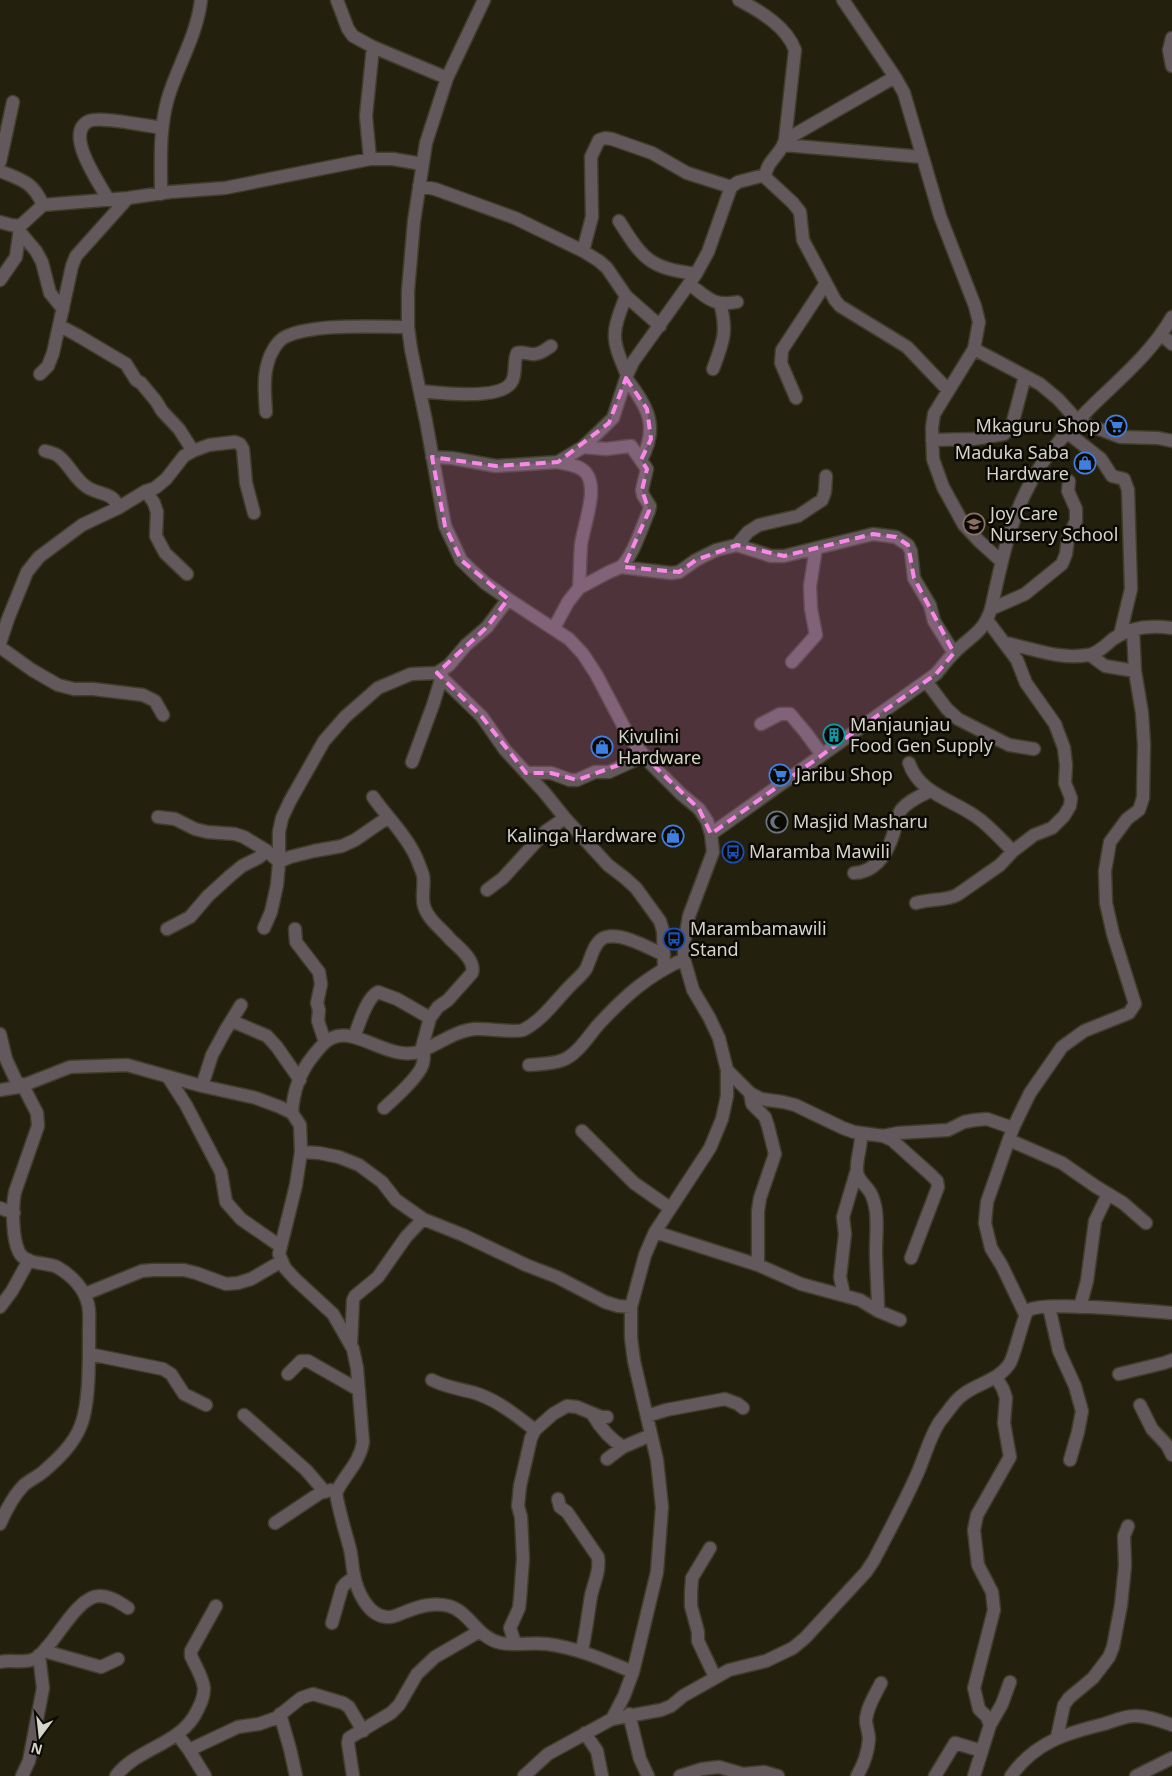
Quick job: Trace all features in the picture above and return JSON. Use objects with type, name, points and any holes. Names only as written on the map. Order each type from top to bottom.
[{"type":"street","points":[[161,194],[162,128],[168,98],[192,36],[201,0]]},
{"type":"street","points":[[338,0],[348,29],[353,36],[373,47],[447,78]]},
{"type":"street","points":[[484,0],[447,78],[426,143],[419,186],[408,290],[408,327],[445,526],[460,560],[485,583],[508,600],[569,639],[582,654],[596,674],[625,729],[644,756],[681,794],[699,809],[710,826],[713,852],[689,916],[684,944],[684,959],[693,990],[710,1017],[719,1038],[727,1070],[727,1096],[722,1119],[710,1148],[655,1232],[645,1255],[631,1307],[631,1338],[634,1361],[657,1460],[662,1507],[657,1572],[633,1672],[624,1696],[612,1718]]},
{"type":"street","points":[[739,0],[752,7],[786,33],[792,41],[795,50],[785,143]]},
{"type":"street","points":[[843,0],[896,77],[904,93],[940,216],[975,306],[979,322],[974,349],[934,414],[933,459],[938,475],[964,524],[1002,562]]},
{"type":"street","points":[[1172,38],[1169,50],[1172,66]]},
{"type":"street","points":[[370,159],[366,116],[373,47]]},
{"type":"street","points":[[765,176],[766,168],[785,143],[896,77]]},
{"type":"street","points":[[0,162],[5,115],[12,102]]},
{"type":"street","points":[[108,199],[82,150],[80,132],[83,126],[90,120],[107,120],[162,128]]},
{"type":"street","points":[[583,251],[592,217],[591,157],[599,140],[605,138],[612,139],[652,153],[687,173],[731,186]]},
{"type":"street","points":[[785,143],[922,157]]},
{"type":"street","points":[[0,280],[16,257],[20,229],[43,205],[225,188],[370,159],[393,158],[422,164]]},
{"type":"street","points":[[0,172],[29,183],[38,194],[43,205]]},
{"type":"street","points":[[558,462],[583,447],[613,418],[626,377],[633,362],[660,326],[708,252],[731,186],[738,182],[765,176]]},
{"type":"street","points":[[765,176],[800,212],[803,240],[840,306],[907,348],[948,390]]},
{"type":"street","points":[[419,186],[515,218],[583,251],[607,268],[626,296],[660,326]]},
{"type":"street","points":[[40,374],[51,360],[72,266],[76,256],[128,198]]},
{"type":"street","points":[[619,221],[632,241],[654,264],[692,279],[705,298],[720,304],[737,302]]},
{"type":"street","points":[[0,222],[20,229],[36,251],[42,262],[50,293],[63,309]]},
{"type":"street","points":[[796,398],[782,363],[782,350],[826,283]]},
{"type":"street","points":[[626,296],[615,324],[615,347],[626,377],[639,394],[648,417],[651,439],[641,460]]},
{"type":"street","points":[[713,369],[720,350],[725,326],[720,304]]},
{"type":"street","points":[[711,834],[936,674],[954,653],[981,629],[989,614],[1008,536],[1031,482],[1045,460],[1078,421],[1151,349],[1162,335],[1172,317]]},
{"type":"street","points":[[60,326],[126,364],[136,380],[141,383],[179,429],[193,451]]},
{"type":"street","points":[[266,412],[265,376],[268,362],[276,346],[284,338],[302,332],[336,327],[408,327]]},
{"type":"street","points":[[1162,335],[1172,344]]},
{"type":"street","points":[[420,391],[471,394],[490,393],[499,390],[507,387],[512,382],[517,353],[522,351],[533,355],[539,354],[552,346]]},
{"type":"street","points":[[974,349],[1040,384],[1058,399],[1078,421],[1120,437],[1158,438],[1172,441]]},
{"type":"street","points":[[932,440],[974,439],[1004,434],[1012,425],[1025,376]]},
{"type":"street","points":[[1068,433],[1101,459],[1112,476],[1124,479],[1128,490],[1131,589],[1120,635]]},
{"type":"street","points":[[0,643],[27,572],[39,557],[82,526],[155,488],[166,479],[184,456],[193,451],[209,445],[235,442],[240,444],[244,449],[246,483],[254,513]]},
{"type":"street","points":[[554,628],[568,602],[580,588],[621,567],[628,560],[650,506],[642,490],[647,469],[631,446],[606,449],[583,447]]},
{"type":"street","points":[[45,450],[57,455],[65,462],[86,487],[113,498],[118,508]]},
{"type":"street","points":[[432,457],[452,458],[496,466],[558,462],[578,467],[586,473],[591,484],[589,510],[581,548],[580,588]]},
{"type":"street","points":[[736,545],[748,532],[759,525],[798,516],[822,500],[825,492],[826,476]]},
{"type":"street","points":[[989,614],[1026,594],[1064,561],[1068,538],[1076,521],[1076,509],[1068,491],[1069,481]]},
{"type":"street","points":[[146,491],[154,503],[157,512],[156,536],[165,553],[187,574]]},
{"type":"street","points":[[621,567],[671,573],[680,572],[696,560],[716,550],[736,545],[778,556],[873,534],[896,537],[908,545],[911,551],[914,578],[930,605],[934,621],[954,653]]},
{"type":"street","points":[[792,662],[816,635],[811,609],[810,586],[816,548]]},
{"type":"street","points":[[412,762],[440,675],[466,645],[487,627],[508,600]]},
{"type":"street","points":[[916,903],[930,899],[951,898],[957,895],[1000,865],[1013,851],[1034,835],[1052,828],[1068,811],[1071,798],[1065,783],[1066,765],[1064,748],[1055,724],[1026,683],[1017,660],[989,614]]},
{"type":"street","points":[[1005,643],[1052,655],[1090,655],[1120,635],[1132,630],[1152,626],[1172,628]]},
{"type":"street","points":[[1025,1314],[1002,1266],[991,1248],[985,1224],[987,1202],[1011,1134],[1030,1093],[1062,1047],[1084,1031],[1129,1013],[1135,1004],[1106,903],[1105,871],[1110,842],[1128,819],[1139,810],[1143,798],[1144,744],[1142,713],[1135,671],[1132,630]]},
{"type":"street","points":[[0,647],[32,670],[58,684],[74,689],[93,689],[143,695],[155,701],[163,715]]},
{"type":"street","points":[[1090,655],[1105,666],[1135,671]]},
{"type":"street","points":[[264,928],[276,895],[279,862],[278,832],[282,818],[324,741],[345,717],[378,688],[411,674],[440,675],[482,718],[505,750],[565,818],[608,865],[636,888],[656,914],[663,931],[664,968]]},
{"type":"street","points":[[926,681],[946,709],[958,719],[1009,745],[1034,749]]},
{"type":"street","points":[[761,724],[780,714],[790,714],[822,755]]},
{"type":"street","points":[[526,773],[551,773],[570,780],[577,780],[595,772],[609,772],[644,756]]},
{"type":"street","points":[[909,763],[915,775],[930,791],[976,817],[1013,851]]},
{"type":"street","points":[[854,874],[870,869],[881,861],[894,833],[900,812],[906,805],[930,791]]},
{"type":"street","points":[[373,797],[387,818],[410,844],[423,876],[422,897],[424,907],[433,922],[466,955],[473,968],[472,973],[448,1000],[438,1007],[430,1018],[421,1068],[404,1089],[384,1108]]},
{"type":"street","points":[[158,817],[174,819],[195,829],[235,834],[244,837],[267,851],[279,862]]},
{"type":"street","points":[[279,862],[290,857],[342,846],[355,840],[387,818]]},
{"type":"street","points":[[487,890],[503,878],[546,831],[565,818]]},
{"type":"street","points":[[167,929],[190,916],[230,876],[242,866],[267,851]]},
{"type":"street","points":[[295,929],[296,942],[319,972],[321,984],[317,1004],[318,1021],[325,1042]]},
{"type":"street","points":[[292,1113],[293,1099],[311,1058],[325,1042],[339,1036],[354,1037],[390,1052],[416,1053],[464,1031],[499,1029],[518,1031],[538,1019],[582,975],[598,943],[605,937],[619,938],[637,943],[664,955]]},
{"type":"street","points":[[529,1065],[564,1060],[572,1055],[644,981],[664,968],[684,959]]},
{"type":"street","points":[[354,1037],[367,1005],[374,994],[378,992],[397,999],[430,1018]]},
{"type":"street","points":[[202,1086],[212,1055],[242,1005]]},
{"type":"street","points":[[232,1021],[267,1036],[278,1046],[300,1080]]},
{"type":"street","points":[[0,1034],[6,1059],[37,1112],[38,1126],[15,1192],[14,1213],[19,1252],[24,1258],[56,1267],[78,1284],[85,1294],[89,1306],[89,1354],[85,1412],[81,1426],[73,1441],[48,1467],[22,1487],[0,1524]]},
{"type":"street","points":[[0,1090],[21,1085],[70,1067],[127,1065],[202,1086],[256,1098],[292,1113],[300,1125],[301,1152],[296,1185],[279,1254],[285,1268],[333,1314],[350,1344],[357,1368],[363,1442],[362,1451],[336,1493],[351,1552],[354,1577],[366,1605],[378,1614],[386,1617],[430,1604],[442,1604],[453,1607],[466,1616],[480,1632],[488,1638],[501,1643],[545,1643],[582,1650],[633,1672]]},
{"type":"street","points":[[727,1070],[750,1093],[761,1099],[795,1105],[843,1128],[861,1133],[883,1136],[898,1133],[948,1130],[964,1122],[987,1119],[1062,1163],[1123,1202],[1146,1223]]},
{"type":"street","points":[[168,1077],[190,1112],[221,1172],[226,1202],[241,1219],[280,1246]]},
{"type":"street","points":[[750,1093],[752,1104],[765,1117],[775,1154],[760,1198],[758,1211],[758,1265]]},
{"type":"street","points":[[582,1131],[634,1183],[670,1208]]},
{"type":"street","points":[[844,1295],[840,1277],[845,1234],[843,1217],[856,1173],[862,1142],[861,1133]]},
{"type":"street","points":[[883,1136],[898,1145],[930,1174],[938,1187],[911,1258]]},
{"type":"street","points":[[301,1152],[339,1157],[360,1165],[382,1182],[396,1200],[423,1219],[557,1277],[605,1302],[631,1307]]},
{"type":"street","points":[[856,1173],[872,1196],[874,1206],[877,1228],[878,1311]]},
{"type":"street","points":[[1080,1307],[1087,1281],[1095,1220],[1108,1194]]},
{"type":"street","points":[[0,1208],[14,1213]]},
{"type":"street","points":[[350,1344],[353,1300],[355,1296],[378,1277],[406,1237],[423,1219]]},
{"type":"street","points":[[655,1232],[758,1265],[801,1284],[860,1300],[878,1311],[900,1320]]},
{"type":"street","points":[[0,1307],[12,1291],[29,1260]]},
{"type":"street","points":[[85,1294],[142,1271],[153,1270],[184,1270],[226,1284],[238,1283],[251,1279],[282,1261]]},
{"type":"street","points":[[1049,1307],[1060,1351],[1075,1386],[1082,1411],[1070,1460]]},
{"type":"street","points":[[524,1776],[548,1754],[612,1718],[660,1710],[670,1706],[715,1677],[729,1670],[780,1656],[805,1638],[866,1572],[874,1560],[917,1474],[939,1423],[960,1397],[974,1387],[996,1377],[1009,1364],[1018,1342],[1025,1314],[1029,1310],[1049,1307],[1080,1307],[1172,1313]]},
{"type":"street","points":[[89,1354],[163,1369],[171,1374],[184,1394],[206,1405]]},
{"type":"street","points":[[1119,1374],[1164,1364],[1172,1360]]},
{"type":"street","points":[[288,1374],[301,1361],[308,1361],[359,1390]]},
{"type":"street","points":[[990,1725],[987,1717],[979,1709],[974,1688],[994,1610],[992,1592],[978,1565],[974,1530],[978,1515],[1010,1457],[1004,1423],[1006,1398],[996,1377]]},
{"type":"street","points":[[432,1380],[460,1391],[486,1398],[511,1411],[535,1430]]},
{"type":"street","points":[[647,1416],[666,1410],[726,1399],[738,1404],[742,1408]]},
{"type":"street","points":[[1140,1405],[1152,1429],[1167,1445],[1172,1455]]},
{"type":"street","points":[[515,1643],[510,1628],[518,1608],[523,1559],[521,1517],[518,1506],[520,1486],[531,1438],[535,1430],[553,1414],[567,1406],[593,1415],[607,1417]]},
{"type":"street","points":[[244,1415],[306,1470],[325,1492]]},
{"type":"street","points":[[593,1415],[599,1426],[623,1447]]},
{"type":"street","points":[[607,1459],[623,1447],[651,1435]]},
{"type":"street","points":[[276,1523],[320,1494],[339,1488]]},
{"type":"street","points":[[558,1499],[560,1507],[567,1512],[598,1557],[600,1565],[592,1593],[587,1631],[582,1650]]},
{"type":"street","points":[[1057,1737],[1064,1705],[1069,1698],[1093,1678],[1109,1657],[1113,1647],[1125,1566],[1124,1536],[1128,1526]]},
{"type":"street","points":[[710,1548],[692,1578],[691,1606],[698,1632],[698,1641],[715,1677]]},
{"type":"street","points":[[332,1623],[342,1588],[354,1577]]},
{"type":"street","points":[[0,1662],[27,1662],[36,1659],[81,1605],[88,1600],[98,1596],[105,1597],[115,1600],[128,1608]]},
{"type":"street","points":[[116,1776],[120,1770],[133,1761],[187,1727],[195,1716],[203,1700],[204,1686],[191,1651],[216,1606]]},
{"type":"street","points":[[353,1776],[348,1740],[391,1713],[399,1705],[417,1674],[435,1657],[480,1632]]},
{"type":"street","points":[[42,1653],[101,1667],[118,1659]]},
{"type":"street","points":[[22,1776],[29,1761],[43,1688],[42,1653]]},
{"type":"street","points":[[974,1776],[990,1725],[1002,1704],[1010,1682]]},
{"type":"street","points":[[857,1776],[865,1763],[869,1738],[866,1719],[868,1710],[880,1683]]},
{"type":"street","points":[[189,1750],[238,1727],[259,1724],[276,1718],[301,1698],[312,1694],[343,1702],[349,1707],[363,1731]]},
{"type":"street","points":[[280,1714],[296,1776]]},
{"type":"street","points":[[629,1714],[640,1759],[648,1776]]},
{"type":"street","points":[[1012,1776],[1028,1757],[1057,1737],[1134,1716],[1162,1721],[1172,1725]]},
{"type":"street","points":[[585,1733],[597,1751],[602,1776]]},
{"type":"street","points":[[177,1734],[205,1776]]},
{"type":"street","points":[[935,1776],[955,1743],[982,1751]]},
{"type":"street","points":[[1136,1776],[1172,1758]]},
{"type":"street","points":[[680,1776],[702,1769],[719,1767],[743,1774],[764,1772],[778,1776]]},
{"type":"highlighted area","points":[[626,378],[647,409],[651,439],[641,460],[647,469],[642,490],[649,511],[624,567],[679,572],[696,560],[737,545],[784,556],[873,534],[896,537],[908,545],[914,578],[954,653],[936,674],[711,834],[699,809],[644,756],[577,780],[551,773],[526,773],[482,717],[437,673],[487,627],[508,599],[461,560],[445,526],[432,457],[496,466],[558,462],[609,423]]},
{"type":"place","name":"Mkaguru Shop","points":[[1116,426]]},
{"type":"place","name":"Maduka Saba Hardware","points":[[1085,463]]},
{"type":"place","name":"Joy Care Nursery School","points":[[974,524]]},
{"type":"place","name":"Manjaunjau Food Gen Supply","points":[[834,735]]},
{"type":"place","name":"Kivulini Hardware","points":[[602,747]]},
{"type":"place","name":"Jaribu Shop","points":[[780,775]]},
{"type":"place","name":"Masjid Masharu","points":[[777,822]]},
{"type":"place","name":"Kalinga Hardware","points":[[673,836]]},
{"type":"place","name":"Maramba Mawili","points":[[733,852]]},
{"type":"place","name":"Marambamawili Stand","points":[[674,939]]}]
